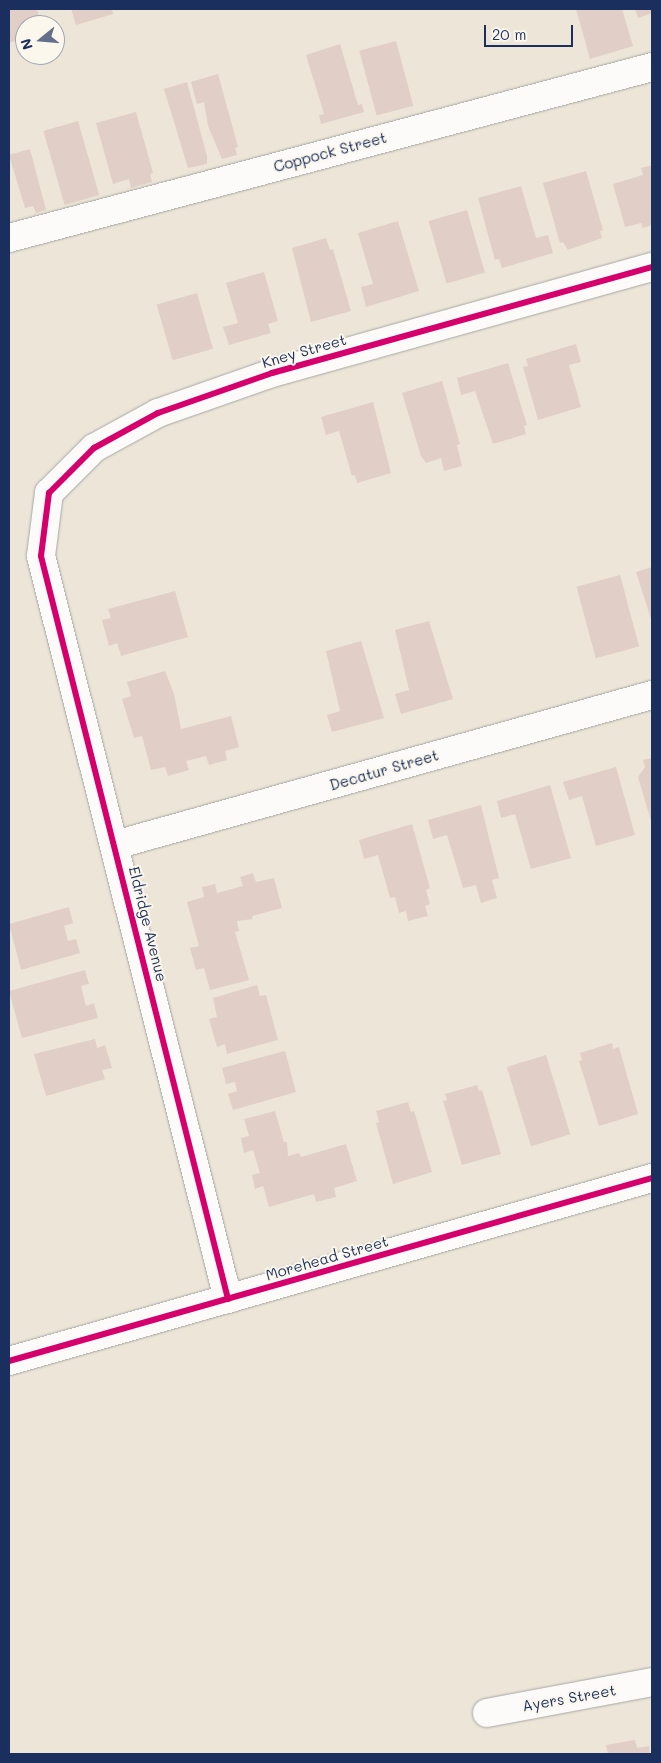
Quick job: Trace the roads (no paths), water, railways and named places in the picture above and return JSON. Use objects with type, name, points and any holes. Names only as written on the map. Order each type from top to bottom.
[{"type":"street","name":"Coppock Street","points":[[9,238],[652,67]]},
{"type":"street","name":"Kney Street","points":[[41,556],[49,494],[94,448],[158,413],[272,373],[652,267]]},
{"type":"street","name":"Eldridge Avenue","points":[[41,556],[228,1299]]},
{"type":"street","name":"Decatur Street","points":[[115,845],[652,695]]},
{"type":"street","name":"Morehead Street","points":[[9,1361],[652,1178]]},
{"type":"street","name":"Ayers Street","points":[[486,1713],[652,1682]]}]
